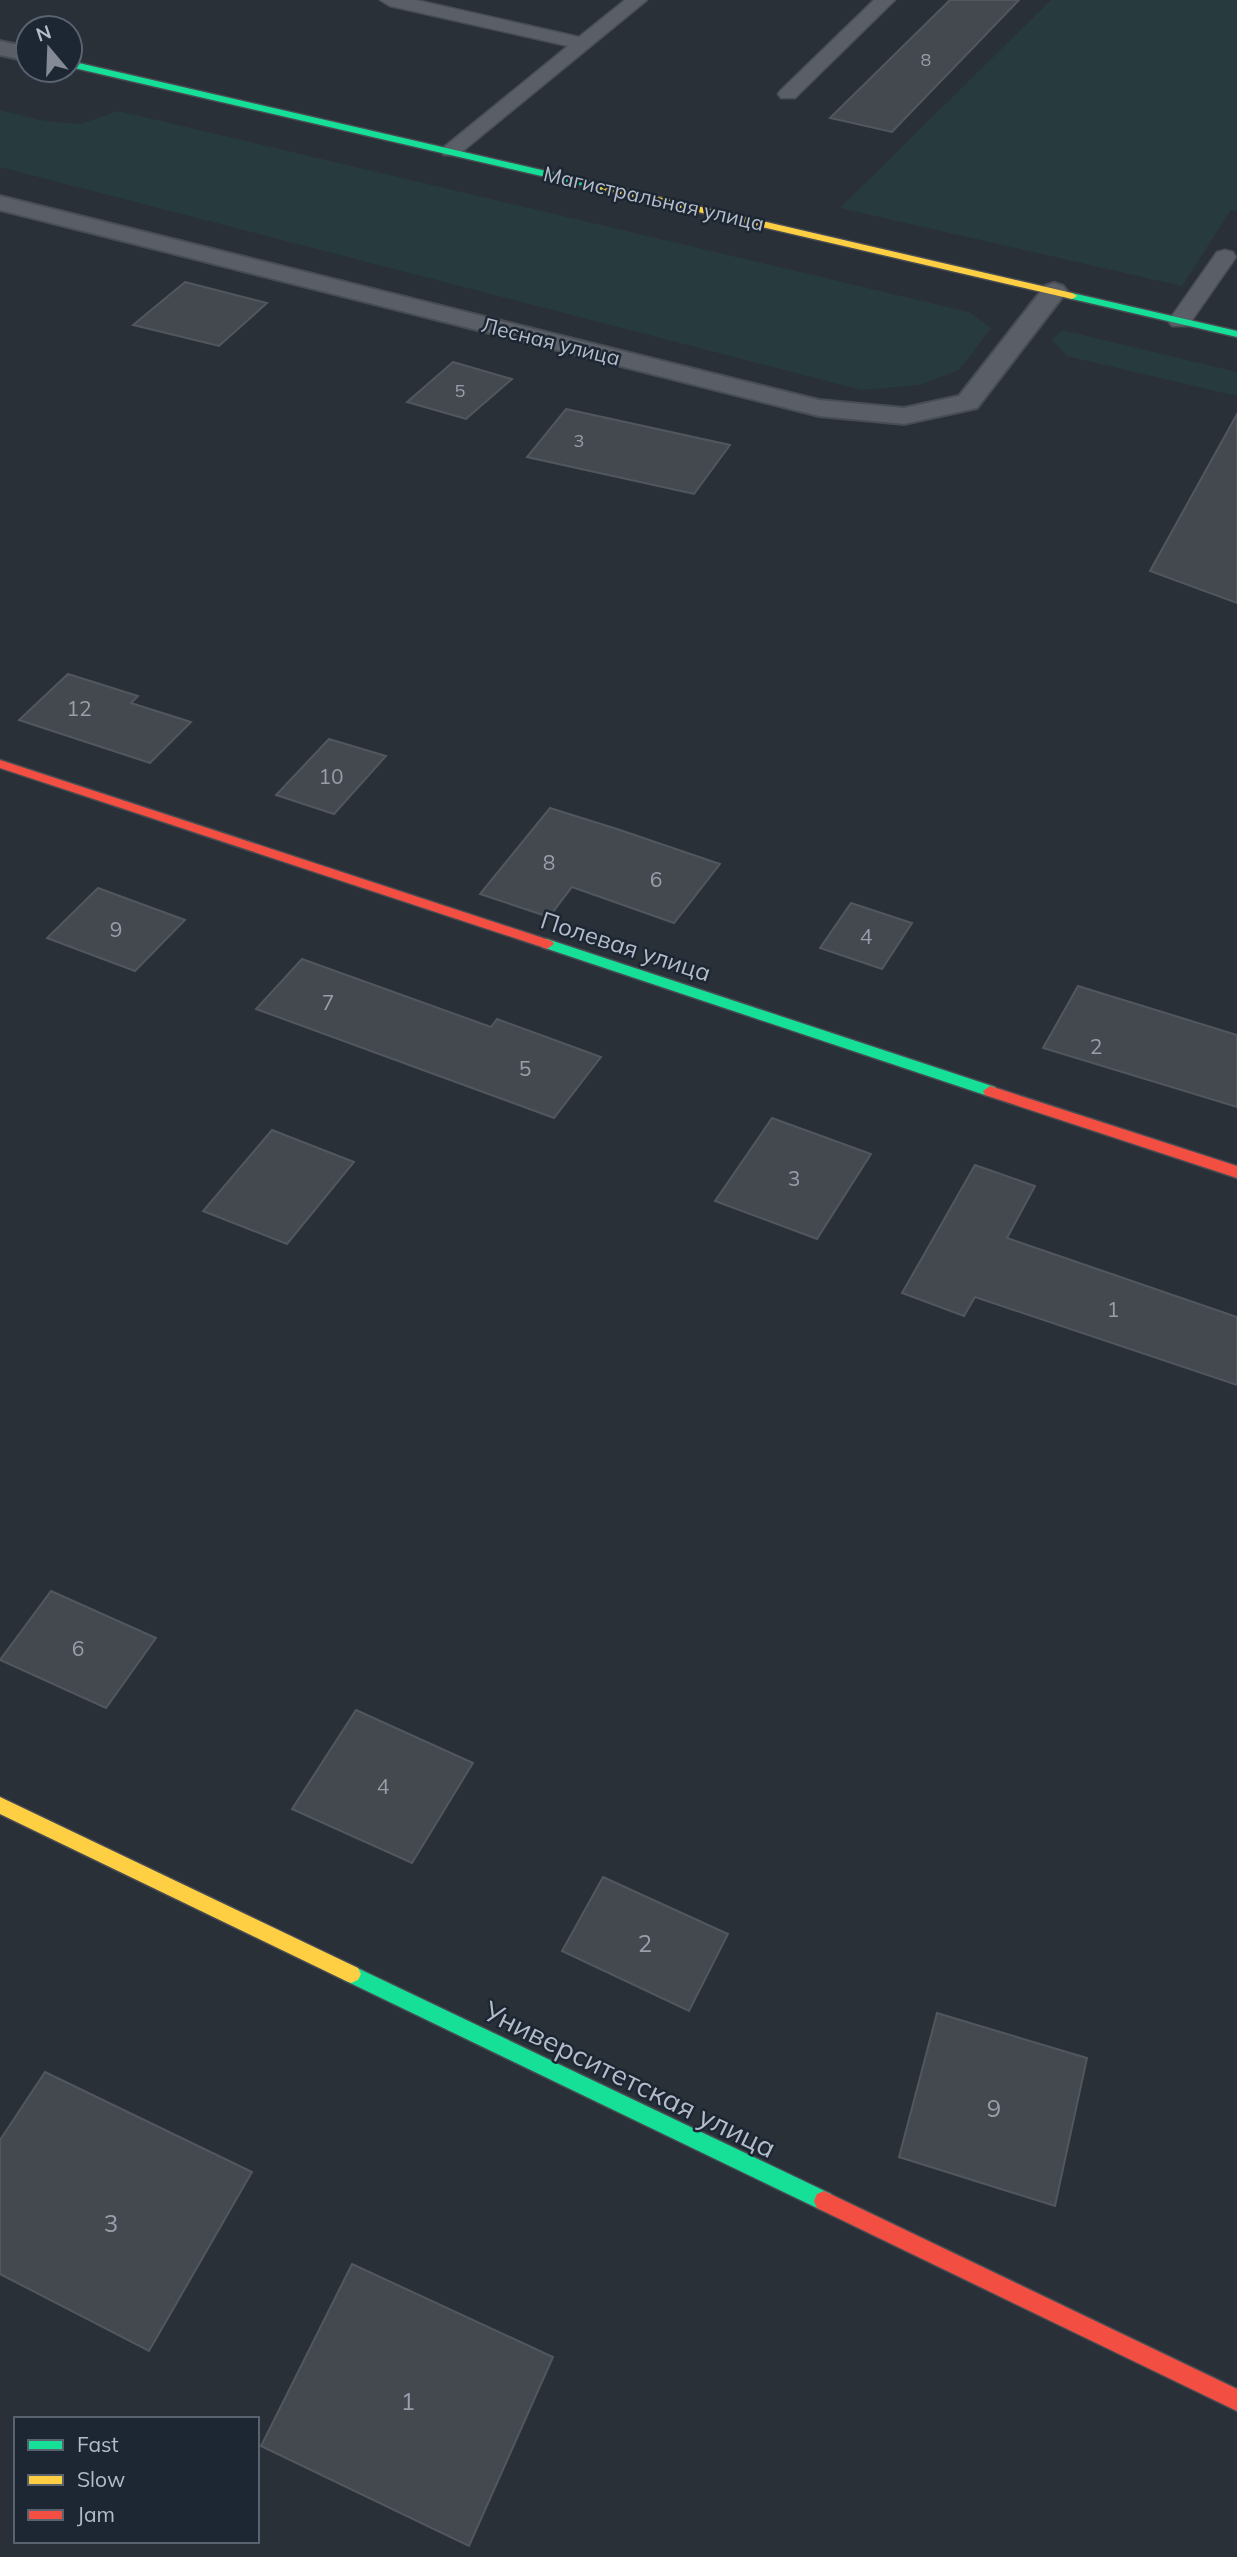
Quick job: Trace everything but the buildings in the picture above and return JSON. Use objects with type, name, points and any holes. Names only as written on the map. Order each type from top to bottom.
[{"type":"street","name":"Магистральная улица","points":[[84,67],[1237,334]]},
{"type":"street","name":"Лесная улица","points":[[0,203],[819,408],[843,411],[904,416],[968,402],[1054,291]]},
{"type":"street","name":"Полевая улица","points":[[0,764],[1237,1172]]},
{"type":"street","name":"Университетская улица","points":[[0,1805],[1237,2400]]},
{"type":"lane","points":[[390,0],[584,44]]},
{"type":"lane","points":[[451,151],[637,0]]},
{"type":"lane","points":[[789,94],[885,0]]},
{"type":"lane","points":[[1180,321],[1225,257]]},
{"type":"green space","points":[[1051,0],[1237,0],[1237,211],[1231,210],[1182,286],[840,208]]},
{"type":"green space","points":[[0,110],[44,121],[81,124],[118,111],[969,312],[991,328],[959,370],[919,385],[862,390],[0,167]]},
{"type":"green space","points":[[1062,330],[1237,372],[1237,396],[1067,356],[1052,340]]},
{"type":"traffic: fast","points":[[84,67],[602,187]]},
{"type":"traffic: fast","points":[[1072,296],[1237,334]]},
{"type":"traffic: fast","points":[[547,944],[990,1091]]},
{"type":"traffic: fast","points":[[351,1974],[824,2201]]},
{"type":"traffic: slow","points":[[602,187],[1072,296]]},
{"type":"traffic: slow","points":[[0,1805],[351,1974]]},
{"type":"traffic: jam","points":[[0,764],[547,944]]},
{"type":"traffic: jam","points":[[990,1091],[1237,1172]]},
{"type":"traffic: jam","points":[[824,2201],[1237,2400]]}]
